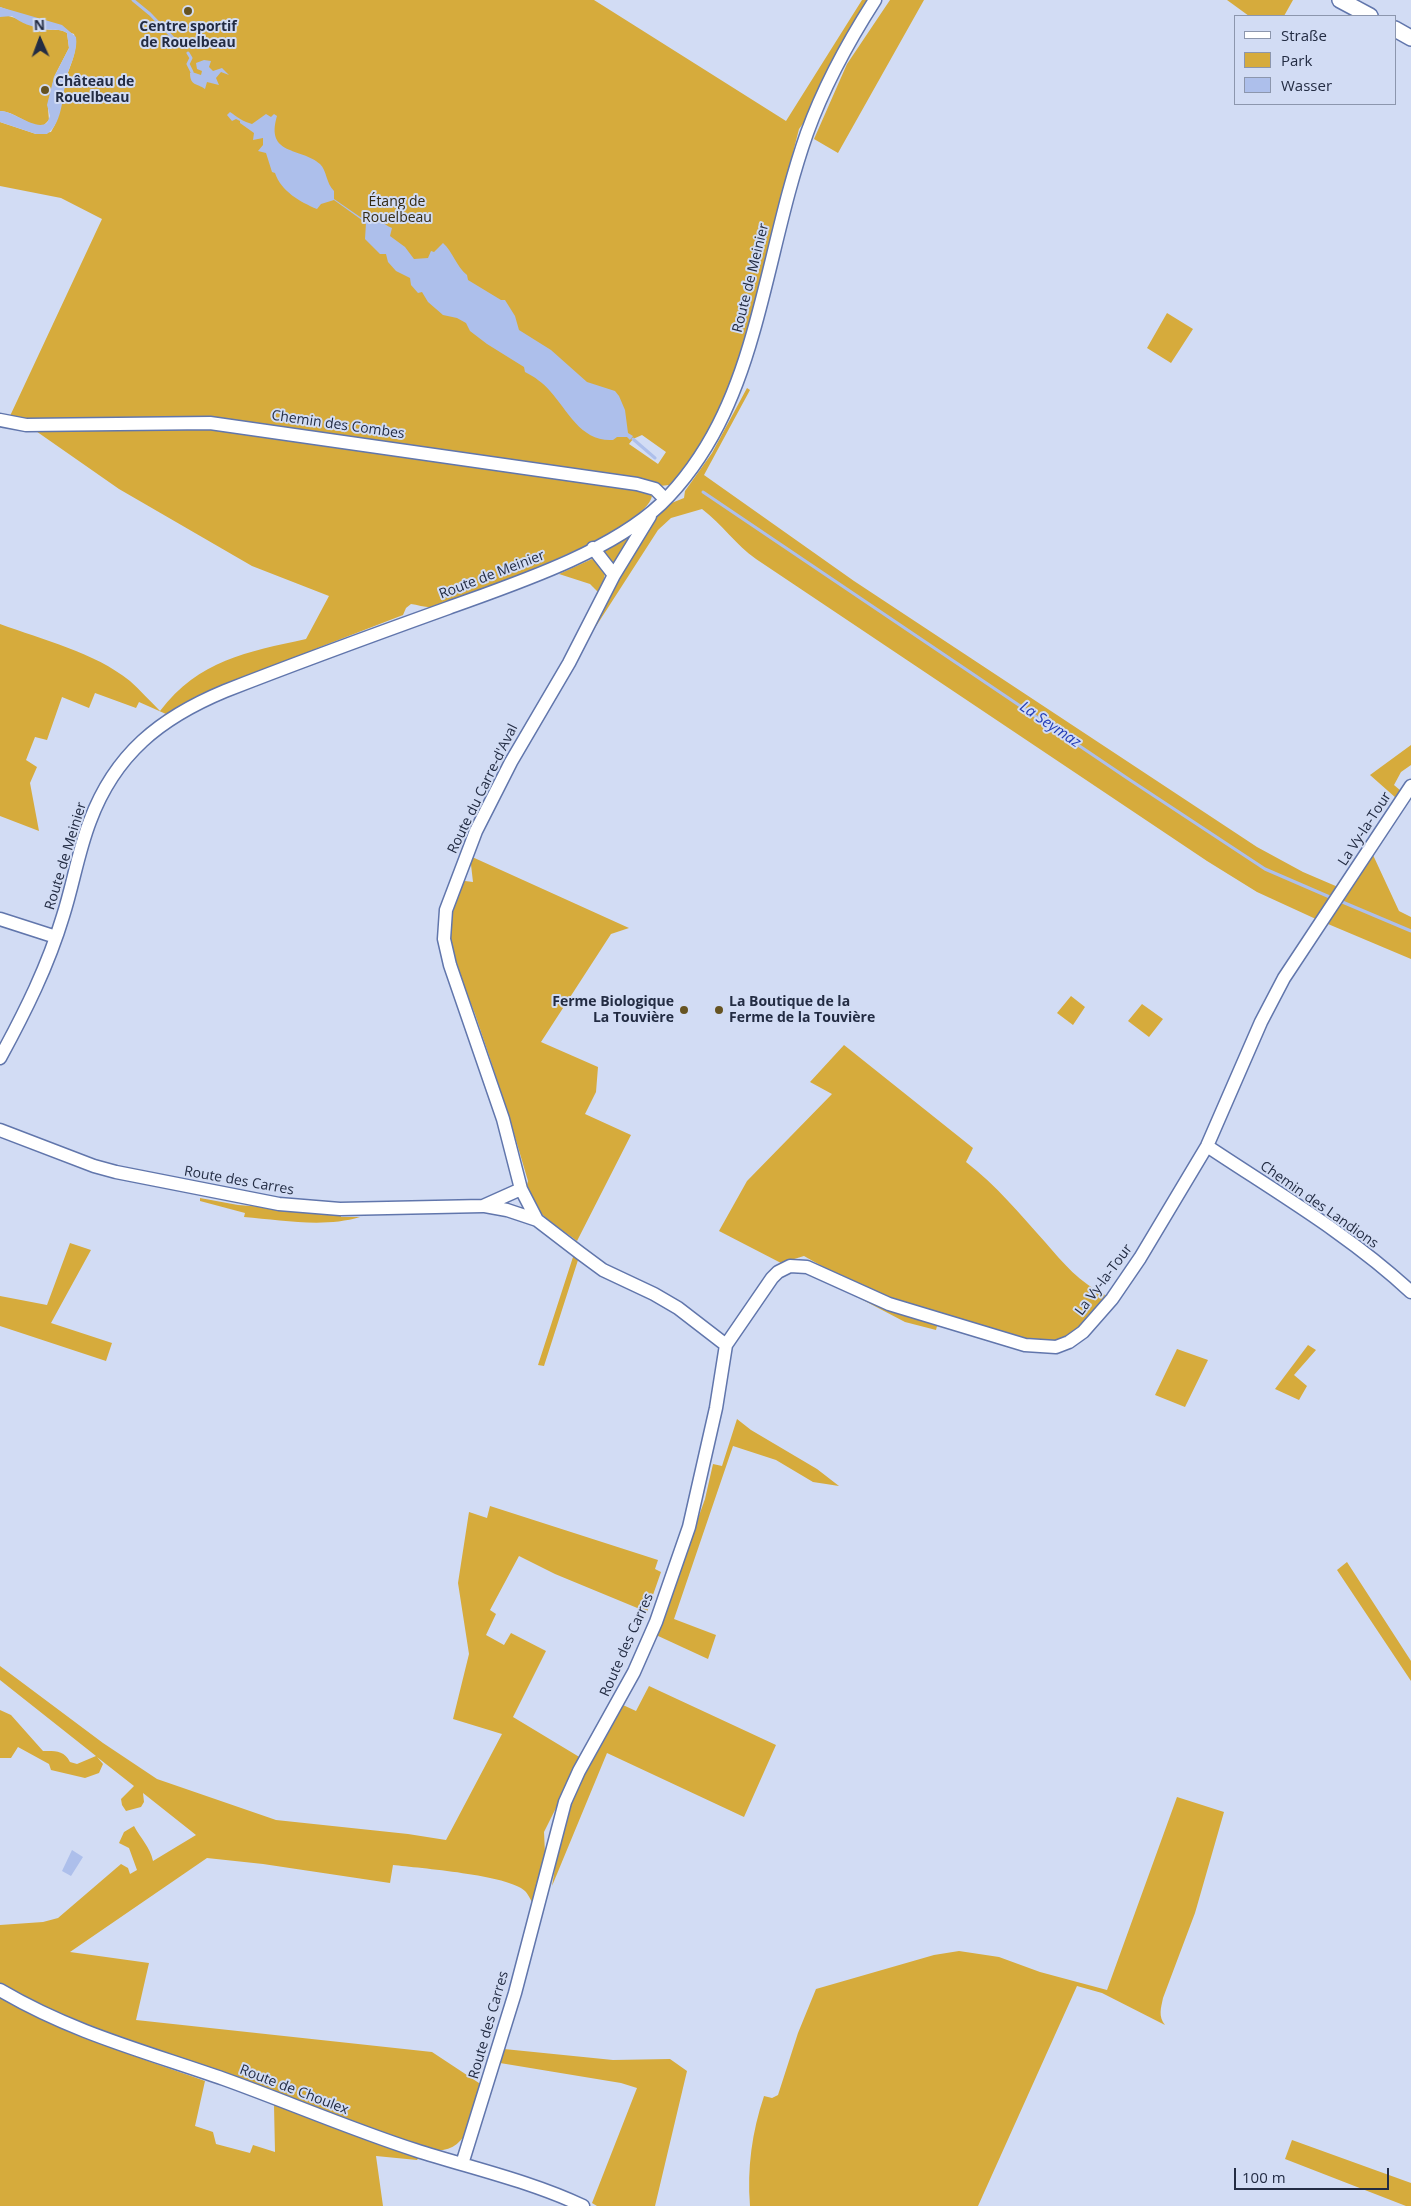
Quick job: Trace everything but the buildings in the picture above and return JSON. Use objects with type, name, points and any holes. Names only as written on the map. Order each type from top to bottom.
[{"type":"main road","points":[[1340,0],[1368,15]]},
{"type":"main road","points":[[1396,30],[1411,38]]},
{"type":"street","name":"Route de Meinier","points":[[1,1054],[40,977],[56,937],[85,835],[100,798],[119,765],[144,738],[168,720],[202,700],[519,582],[593,548],[630,527],[653,510],[697,462],[710,442],[730,402],[760,309],[779,228],[807,134],[842,54],[875,0]]},
{"type":"street","name":"Chemin des Combes","points":[[0,420],[26,425],[210,423],[637,484],[655,489],[665,499]]},
{"type":"street","name":"Route du Carre-d'Aval","points":[[521,1189],[503,1119],[450,965],[444,940],[445,919],[459,872],[483,817],[524,737],[569,663],[614,575],[653,510]]},
{"type":"street","points":[[593,548],[614,575]]},
{"type":"street","name":"La Vy-la-Tour","points":[[726,1345],[772,1278],[785,1268],[796,1266],[816,1270],[889,1304],[1024,1345],[1044,1348],[1062,1345],[1086,1329],[1122,1286],[1207,1146],[1272,1000],[1411,786]]},
{"type":"street","points":[[0,919],[56,937]]},
{"type":"street","name":"Route des Carres","points":[[0,1130],[94,1166],[116,1172],[279,1204],[340,1209],[483,1206],[507,1210],[538,1220]]},
{"type":"street","name":"Chemin des Landions","points":[[1207,1146],[1351,1243],[1411,1292]]},
{"type":"street","name":"Route des Carres","points":[[462,2164],[515,1993],[558,1822],[565,1802],[578,1771],[634,1672],[656,1622],[689,1528],[716,1408],[726,1345],[678,1308],[654,1294],[603,1270],[538,1220],[529,1208],[521,1189],[483,1206]]},
{"type":"street","name":"Route de Choulex","points":[[0,1990],[53,2019],[103,2040],[222,2079],[404,2146],[583,2206]]},
{"type":"green space","name":"Étang de Rouelbeau","points":[[0,0],[594,0],[786,121],[862,0],[869,0],[835,56],[805,121],[799,129],[742,353],[719,414],[677,478],[669,485],[660,486],[208,419],[23,421],[10,416],[102,219],[61,198],[0,186],[0,122],[36,134],[51,132],[60,111],[76,45],[74,34],[0,7]],"holes":[[[642,435],[666,452],[658,464],[629,444],[633,439]]]},
{"type":"green space","points":[[890,0],[924,0],[838,153],[814,139],[847,64]]},
{"type":"green space","points":[[1227,0],[1293,0],[1285,15],[1248,15]]},
{"type":"green space","points":[[2,15],[13,17],[39,28],[67,33],[69,48],[54,77],[48,109],[49,120],[43,126],[38,126],[0,111],[0,17]]},
{"type":"green space","points":[[1167,313],[1193,329],[1171,363],[1147,348]]},
{"type":"green space","points":[[747,388],[750,390],[704,475],[854,581],[1257,847],[1303,872],[1338,887],[1318,920],[1257,892],[1207,861],[756,559],[702,509],[671,518],[658,530],[582,648],[617,580],[653,521],[669,504],[684,498],[685,491],[712,453]]},
{"type":"green space","points":[[206,426],[648,491],[652,496],[644,509],[626,523],[572,552],[443,605],[425,607],[411,604],[406,608],[403,615],[315,649],[317,651],[201,694],[166,714],[139,702],[136,708],[95,693],[89,708],[62,697],[47,740],[35,737],[26,760],[37,767],[30,783],[39,831],[0,816],[0,624],[84,654],[101,662],[130,681],[160,711],[191,680],[208,669],[244,654],[306,639],[329,596],[252,566],[119,489],[33,429]]},
{"type":"green space","points":[[632,534],[616,562],[610,562],[603,553],[605,550]]},
{"type":"green space","points":[[592,559],[597,562],[605,574],[600,594],[590,584],[559,574]]},
{"type":"green space","points":[[1411,745],[1411,765],[1401,772],[1394,785],[1401,791],[1396,798],[1370,775]]},
{"type":"green space","points":[[1373,855],[1399,911],[1411,917],[1411,959],[1328,924],[1367,859]]},
{"type":"green space","points":[[470,856],[629,928],[611,934],[541,1042],[598,1067],[596,1092],[585,1114],[631,1135],[577,1241],[548,1220],[530,1200],[527,1191],[528,1181],[496,1076],[475,1014],[450,952],[450,928],[461,883],[465,881],[473,882]]},
{"type":"green space","points":[[1071,996],[1085,1007],[1073,1025],[1057,1013]]},
{"type":"green space","points":[[1142,1004],[1163,1019],[1149,1037],[1128,1021]]},
{"type":"green space","points":[[844,1045],[973,1148],[966,1162],[1007,1200],[1072,1272],[1088,1285],[1105,1295],[1098,1310],[1077,1332],[1055,1343],[1025,1341],[864,1290],[804,1256],[781,1263],[719,1231],[747,1181],[832,1094],[810,1082]]},
{"type":"green space","points":[[200,1198],[238,1205],[341,1213],[341,1217],[360,1217],[317,1223],[244,1217],[245,1213],[200,1201]]},
{"type":"green space","points":[[70,1243],[91,1250],[51,1323],[112,1343],[106,1361],[0,1326],[0,1296],[47,1305]]},
{"type":"green space","points":[[573,1257],[579,1257],[544,1366],[538,1365]]},
{"type":"green space","points":[[861,1299],[937,1326],[936,1330],[905,1322]]},
{"type":"green space","points":[[1308,1345],[1316,1350],[1294,1375],[1307,1386],[1299,1400],[1275,1389]]},
{"type":"green space","points":[[1177,1349],[1208,1360],[1185,1407],[1155,1395]]},
{"type":"green space","points":[[737,1419],[751,1430],[817,1469],[839,1486],[813,1482],[776,1460],[733,1446],[674,1619],[716,1635],[708,1659],[656,1635],[705,1499],[713,1464],[722,1466]]},
{"type":"green space","points":[[490,1506],[658,1560],[655,1569],[661,1572],[647,1612],[555,1574],[519,1556],[490,1610],[496,1614],[486,1635],[504,1645],[511,1633],[546,1651],[513,1717],[581,1758],[544,1832],[545,1853],[533,1904],[525,1891],[516,1885],[442,1870],[393,1865],[390,1883],[263,1864],[207,1858],[70,1952],[149,1963],[136,2020],[432,2052],[482,2085],[468,2130],[462,2139],[454,2146],[444,2150],[431,2150],[62,2017],[0,1984],[0,1925],[43,1922],[58,1918],[121,1864],[128,1868],[130,1874],[137,1870],[129,1848],[119,1843],[124,1832],[134,1826],[148,1847],[153,1861],[196,1835],[143,1793],[144,1802],[141,1807],[126,1811],[121,1799],[134,1786],[97,1757],[103,1764],[99,1773],[85,1778],[51,1770],[49,1764],[18,1747],[11,1758],[0,1758],[0,1710],[11,1715],[43,1751],[62,1753],[70,1762],[77,1764],[96,1756],[0,1680],[0,1666],[103,1743],[157,1779],[276,1820],[408,1834],[446,1840],[502,1734],[453,1719],[469,1654],[458,1583],[469,1512],[487,1518]]},
{"type":"green space","points":[[1347,1562],[1411,1661],[1411,1681],[1337,1570]]},
{"type":"green space","points":[[649,1686],[776,1745],[744,1817],[607,1753],[552,1886],[557,1845],[578,1782],[623,1705],[636,1711]]},
{"type":"green space","points":[[1177,1797],[1224,1812],[1195,1913],[1163,1998],[1161,2015],[1165,2025],[1102,1993],[1077,1986],[978,2206],[750,2206],[750,2164],[754,2137],[764,2096],[772,2098],[778,2095],[798,2033],[816,1989],[934,1955],[959,1951],[999,1957],[1040,1972],[1107,1990]]},
{"type":"green space","points":[[0,1996],[24,2010],[75,2033],[205,2081],[195,2126],[213,2132],[216,2144],[250,2153],[253,2145],[275,2152],[274,2105],[420,2156],[417,2160],[376,2156],[383,2206],[0,2206]]},
{"type":"green space","points":[[504,2049],[613,2060],[670,2059],[687,2071],[655,2206],[597,2206],[592,2203],[637,2088],[621,2083],[500,2063]]},
{"type":"green space","points":[[1292,2140],[1411,2183],[1411,2206],[1406,2206],[1285,2159]]},
{"type":"water","points":[[0,7],[62,25],[76,37],[75,52],[67,75],[62,107],[57,122],[47,134],[36,134],[0,122],[0,111],[12,114],[31,123],[42,125],[47,123],[50,116],[47,105],[54,77],[69,48],[67,33],[35,27],[23,23],[12,16],[0,17]]},
{"type":"water","points":[[204,60],[211,61],[209,67],[213,71],[222,68],[229,75],[221,72],[216,78],[219,85],[207,82],[205,89],[194,84],[191,80],[190,73],[192,72],[201,75],[202,71],[197,69],[196,63]]},
{"type":"water","points":[[230,112],[243,121],[252,124],[266,114],[271,117],[274,114],[277,116],[275,129],[276,138],[280,144],[320,164],[334,191],[334,199],[366,221],[375,219],[392,228],[390,236],[405,247],[414,259],[428,258],[431,251],[434,252],[443,243],[467,275],[468,280],[501,300],[505,300],[515,316],[519,330],[551,350],[587,382],[615,391],[625,410],[628,433],[633,436],[630,440],[627,437],[617,437],[613,440],[602,439],[584,431],[539,380],[525,372],[524,367],[487,344],[470,331],[466,323],[457,318],[443,315],[428,302],[422,292],[418,293],[411,285],[410,278],[396,271],[388,262],[386,254],[380,254],[365,239],[366,223],[334,200],[321,204],[317,209],[292,195],[282,185],[275,173],[272,172],[266,153],[258,151],[263,145],[263,138],[253,140],[254,133],[240,123],[240,121],[236,119],[232,121],[227,115]]},
{"type":"water","points":[[72,1850],[83,1857],[71,1876],[62,1871]]},
{"type":"waterway","points":[[133,0],[150,14],[176,41]]},
{"type":"waterway","points":[[188,53],[191,58],[188,64],[192,72]]},
{"type":"waterway","name":"La Seymaz","points":[[633,439],[655,458]]},
{"type":"waterway","name":"La Seymaz","points":[[703,492],[1265,869],[1332,898]]},
{"type":"waterway","name":"La Seymaz","points":[[1340,901],[1411,931]]},
{"type":"place","name":"Centre sportif de Rouelbeau","points":[[188,11]]},
{"type":"place","name":"Château de Rouelbeau","points":[[45,90]]},
{"type":"place","name":"Ferme Biologique La Touvière","points":[[684,1010]]},
{"type":"place","name":"La Boutique de la Ferme de la Touvière","points":[[719,1010]]}]
